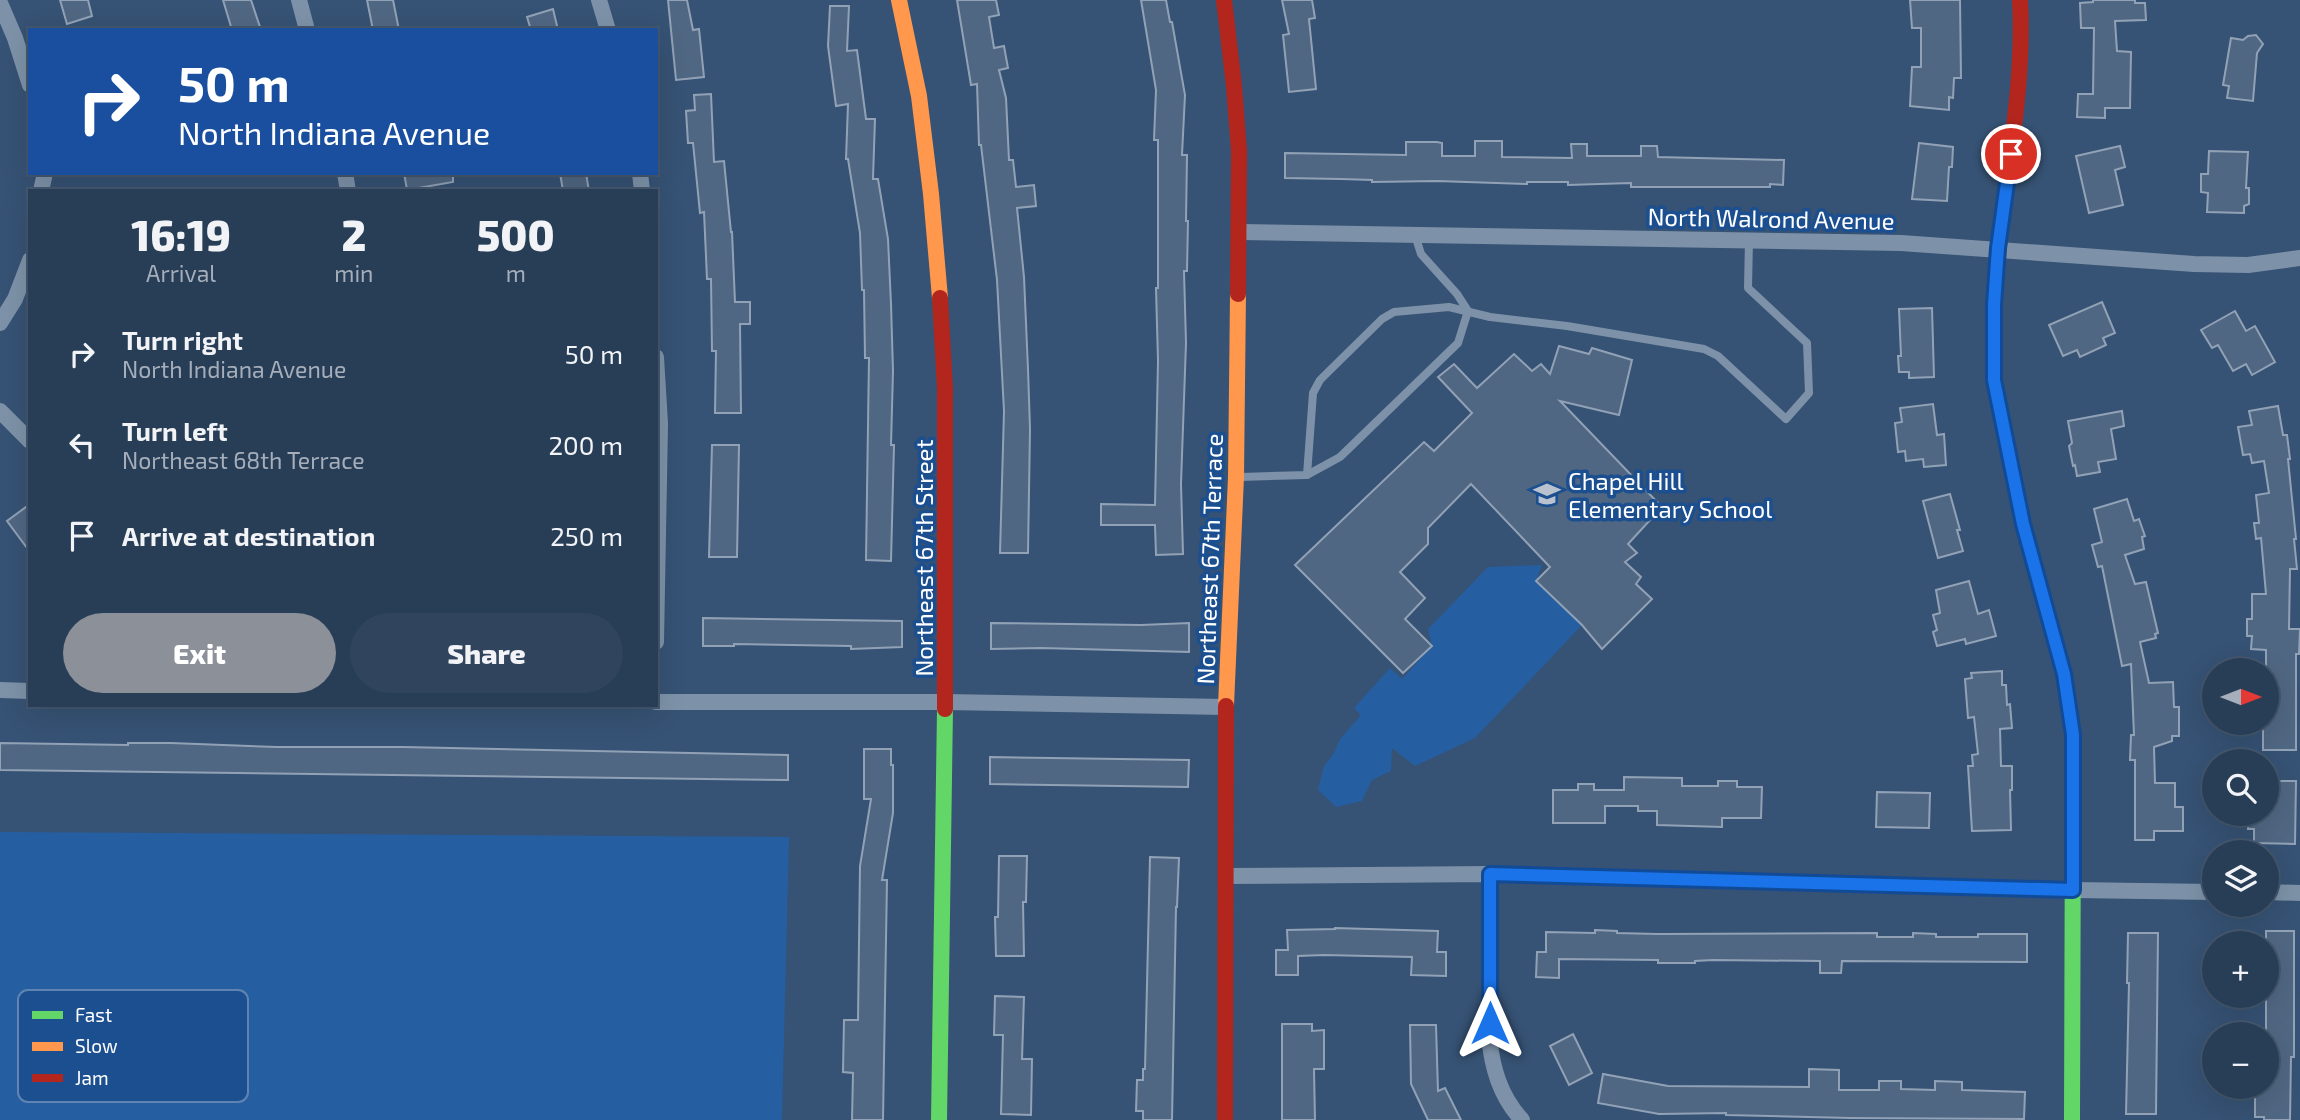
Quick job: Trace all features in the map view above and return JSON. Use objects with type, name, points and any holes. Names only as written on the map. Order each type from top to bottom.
[{"type":"street","points":[[299,0],[306,28]]},
{"type":"street","points":[[599,0],[607,28]]},
{"type":"street","name":"Northeast 67th Street","points":[[899,0],[919,96],[931,194],[940,291],[947,438],[939,1120]]},
{"type":"street","name":"Northeast 67th Terrace","points":[[1223,0],[1239,124],[1236,477],[1226,706],[1225,1120]]},
{"type":"street","points":[[2020,0],[2015,130],[1998,248],[1994,305],[1994,380],[2023,524],[2064,674],[2073,735],[2072,1120]]},
{"type":"street","points":[[0,3],[28,79]]},
{"type":"street","name":"North Walrond Avenue","points":[[1239,232],[1901,243],[2194,264],[2248,265],[2300,257]]},
{"type":"street","points":[[0,323],[15,299],[28,265]]},
{"type":"street","points":[[658,391],[658,534]]},
{"type":"street","points":[[0,411],[28,439]]},
{"type":"street","points":[[0,691],[28,691]]},
{"type":"street","points":[[658,702],[1226,706]]},
{"type":"street","points":[[1490,874],[1489,1036],[1492,1062],[1500,1087],[1522,1120]]},
{"type":"street","points":[[1227,876],[1490,874],[2202,892]]},
{"type":"street","points":[[2279,892],[2300,893]]},
{"type":"lane","points":[[1415,235],[1420,254],[1457,294],[1468,311]]},
{"type":"lane","points":[[1307,475],[1314,393],[1320,380],[1382,319],[1394,312],[1449,307],[1490,317],[1567,326],[1704,349],[1718,356],[1786,419],[1809,393],[1807,343],[1748,288],[1749,240]]},
{"type":"lane","points":[[1236,477],[1307,475],[1340,457],[1458,342],[1468,311]]},
{"type":"shaded area","points":[[1542,565],[1536,581],[1582,625],[1475,738],[1415,766],[1392,748],[1391,771],[1372,780],[1362,801],[1336,807],[1318,790],[1324,766],[1340,739],[1361,715],[1354,708],[1390,668],[1402,679],[1432,646],[1428,629],[1488,567]]},
{"type":"shaded area","points":[[0,832],[789,837],[782,1120],[0,1120]]},
{"type":"building","points":[[60,0],[88,0],[92,16],[67,24]]},
{"type":"building","points":[[223,0],[251,0],[260,28],[231,28]]},
{"type":"building","points":[[367,0],[393,0],[399,28],[373,28]]},
{"type":"building","points":[[668,0],[687,0],[693,30],[699,29],[704,77],[676,80]]},
{"type":"building","points":[[957,0],[996,0],[999,15],[989,17],[994,48],[1004,46],[1008,68],[999,70],[1006,98],[1009,160],[1013,160],[1016,187],[1034,185],[1036,206],[1017,208],[1024,277],[1030,429],[1028,553],[1000,553],[1004,411],[997,280],[979,145],[977,84],[971,85]]},
{"type":"building","points":[[1141,0],[1166,0],[1185,95],[1182,155],[1187,155],[1188,221],[1187,271],[1184,271],[1186,343],[1181,484],[1183,554],[1156,555],[1155,525],[1101,525],[1101,504],[1155,505],[1158,140],[1154,140],[1156,90]]},
{"type":"building","points":[[1282,0],[1312,0],[1315,18],[1309,19],[1316,89],[1289,92],[1283,35],[1289,34]]},
{"type":"building","points":[[1910,0],[1960,0],[1961,78],[1954,78],[1949,110],[1910,106],[1912,67],[1921,67],[1921,28],[1912,28]]},
{"type":"building","points":[[2093,0],[2135,0],[2135,3],[2145,3],[2146,20],[2115,21],[2117,51],[2131,52],[2130,108],[2105,108],[2105,118],[2077,117],[2078,94],[2093,94],[2094,28],[2081,28],[2080,3]]},
{"type":"building","points":[[830,6],[849,6],[847,51],[857,50],[866,119],[875,119],[873,179],[878,179],[888,239],[891,304],[891,445],[894,445],[891,561],[866,560],[869,358],[865,358],[860,233],[846,159],[848,104],[836,106],[828,46]]},
{"type":"building","points":[[553,9],[558,28],[530,28],[527,17]]},
{"type":"building","points":[[2256,35],[2263,44],[2257,53],[2253,101],[2227,98],[2229,86],[2223,85],[2231,38],[2243,40]]},
{"type":"building","points":[[711,94],[714,162],[724,161],[732,232],[735,302],[750,302],[750,324],[740,324],[741,413],[715,413],[716,351],[712,351],[711,279],[707,279],[704,212],[700,213],[693,143],[688,143],[686,111],[695,110],[694,95]]},
{"type":"building","points":[[1475,141],[1502,141],[1502,157],[1572,158],[1571,144],[1587,144],[1587,156],[1641,156],[1641,146],[1657,146],[1658,157],[1784,160],[1783,185],[1631,187],[1631,183],[1568,185],[1568,182],[1372,182],[1285,178],[1285,153],[1406,155],[1406,142],[1437,142],[1442,143],[1442,156],[1475,156]]},
{"type":"building","points":[[1919,143],[1953,147],[1947,201],[1912,199]]},
{"type":"building","points":[[2120,146],[2125,167],[2115,170],[2123,205],[2089,213],[2076,156]]},
{"type":"building","points":[[2209,151],[2248,152],[2246,188],[2249,188],[2249,204],[2244,206],[2244,213],[2207,212],[2208,193],[2201,192],[2201,174],[2208,174]]},
{"type":"building","points":[[404,175],[453,175],[453,182],[407,189]]},
{"type":"building","points":[[560,175],[586,175],[589,189],[563,189]]},
{"type":"building","points":[[2102,302],[2115,333],[2103,338],[2106,345],[2080,357],[2077,350],[2063,356],[2049,325]]},
{"type":"building","points":[[1932,308],[1934,377],[1909,378],[1909,372],[1899,372],[1899,309]]},
{"type":"building","points":[[2235,311],[2246,331],[2255,326],[2275,362],[2252,375],[2246,364],[2233,371],[2218,345],[2212,348],[2201,330]]},
{"type":"building","points":[[1559,346],[1589,354],[1592,348],[1632,360],[1619,415],[1560,401],[1662,507],[1628,544],[1637,553],[1625,562],[1641,577],[1636,584],[1652,599],[1602,649],[1582,625],[1536,581],[1550,567],[1471,484],[1428,528],[1428,544],[1400,572],[1425,598],[1405,619],[1432,646],[1403,673],[1295,565],[1424,442],[1434,451],[1472,413],[1438,377],[1454,364],[1477,388],[1514,354],[1532,371],[1541,364],[1550,374]]},
{"type":"building","points":[[1933,404],[1937,435],[1944,434],[1946,465],[1924,467],[1923,459],[1906,461],[1905,451],[1898,452],[1895,423],[1902,422],[1900,408]]},
{"type":"building","points":[[2278,406],[2283,435],[2287,435],[2297,569],[2290,569],[2289,629],[2300,629],[2299,654],[2296,654],[2296,750],[2263,749],[2263,735],[2279,735],[2279,658],[2266,658],[2266,650],[2251,649],[2252,636],[2247,636],[2247,619],[2252,619],[2252,594],[2266,594],[2261,538],[2256,539],[2254,523],[2259,523],[2256,495],[2269,493],[2264,461],[2252,463],[2250,454],[2243,455],[2238,427],[2252,425],[2249,411]]},
{"type":"building","points":[[2122,411],[2124,426],[2111,429],[2116,459],[2098,462],[2100,472],[2077,476],[2069,446],[2072,443],[2068,421]]},
{"type":"building","points":[[712,445],[739,445],[737,557],[709,557]]},
{"type":"building","points":[[1950,494],[1963,551],[1938,558],[1923,501]]},
{"type":"building","points":[[2127,499],[2134,521],[2139,519],[2145,536],[2142,537],[2144,549],[2125,555],[2135,584],[2146,582],[2158,633],[2155,634],[2156,638],[2140,642],[2149,683],[2173,682],[2174,707],[2179,707],[2179,736],[2172,736],[2172,741],[2154,747],[2155,783],[2175,783],[2175,807],[2183,807],[2183,831],[2154,831],[2154,840],[2135,840],[2135,760],[2130,760],[2131,735],[2134,735],[2131,664],[2122,666],[2102,566],[2098,567],[2092,545],[2102,542],[2094,509]]},
{"type":"building","points":[[28,505],[28,549],[7,521]]},
{"type":"building","points":[[1969,581],[1978,614],[1989,610],[1996,636],[1966,644],[1965,639],[1937,646],[1933,632],[1937,630],[1933,615],[1940,613],[1936,590]]},
{"type":"building","points":[[703,618],[902,621],[902,647],[851,649],[851,646],[703,646]]},
{"type":"building","points":[[991,623],[1189,623],[1189,652],[991,649]]},
{"type":"building","points":[[2002,671],[2002,685],[2006,685],[2012,728],[2000,729],[2001,766],[2012,766],[2011,830],[1972,831],[1968,766],[1973,766],[1972,755],[1978,754],[1974,717],[1968,718],[1965,679],[1972,678],[1971,673]]},
{"type":"building","points":[[0,743],[171,743],[788,755],[788,780],[0,770]]},
{"type":"building","points":[[864,749],[891,749],[893,765],[893,813],[882,880],[887,880],[883,1120],[852,1120],[853,1073],[843,1072],[844,1020],[858,1020],[860,866],[871,799],[864,799]]},
{"type":"building","points":[[990,757],[1189,760],[1188,787],[990,784]]},
{"type":"building","points":[[1624,777],[1682,778],[1682,786],[1718,786],[1718,781],[1737,781],[1737,787],[1762,787],[1761,818],[1722,818],[1722,827],[1657,825],[1657,811],[1638,811],[1638,806],[1605,806],[1605,823],[1553,823],[1553,790],[1578,790],[1578,784],[1594,784],[1594,790],[1624,790]]},
{"type":"building","points":[[2279,781],[2296,781],[2295,844],[2279,844],[2279,840],[2254,840],[2254,829],[2248,829],[2248,826],[2279,826]]},
{"type":"building","points":[[1877,792],[1930,793],[1929,828],[1876,827]]},
{"type":"building","points":[[999,856],[1027,856],[1026,902],[1023,902],[1024,956],[996,956],[995,917],[998,917]]},
{"type":"building","points":[[1150,857],[1179,858],[1172,1120],[1143,1120],[1143,1111],[1136,1111],[1137,1080],[1143,1080],[1145,1069]]},
{"type":"building","points":[[1335,928],[1438,931],[1437,952],[1446,952],[1446,976],[1411,975],[1412,957],[1324,955],[1298,956],[1298,975],[1276,975],[1276,950],[1288,950],[1287,930]]},
{"type":"building","points":[[1595,930],[1658,934],[1877,933],[1877,937],[1913,937],[1913,933],[1936,934],[1936,937],[2027,934],[2027,962],[1842,961],[1841,973],[1820,973],[1820,961],[1713,960],[1658,963],[1658,960],[1559,959],[1559,978],[1536,977],[1537,952],[1546,952],[1546,932],[1595,933]]},
{"type":"building","points":[[2279,931],[2294,931],[2294,1057],[2291,1057],[2290,1120],[2264,1120],[2264,1117],[2255,1117],[2255,1099],[2279,1099],[2279,1022],[2266,1022],[2266,1008],[2279,1008]]},
{"type":"building","points":[[2128,933],[2158,933],[2156,1114],[2126,1114]]},
{"type":"building","points":[[995,996],[1024,997],[1022,1059],[1032,1059],[1031,1115],[1001,1114],[1003,1035],[994,1035]]},
{"type":"building","points":[[1282,1024],[1312,1024],[1312,1031],[1324,1030],[1324,1069],[1314,1069],[1315,1120],[1282,1120]]},
{"type":"building","points":[[1410,1025],[1436,1025],[1438,1091],[1445,1088],[1461,1120],[1428,1120],[1411,1084]]},
{"type":"building","points":[[1573,1034],[1592,1073],[1569,1085],[1550,1046]]},
{"type":"building","points":[[1809,1069],[1839,1070],[1839,1090],[1879,1090],[1879,1081],[1901,1081],[1901,1089],[1935,1090],[1935,1081],[1962,1082],[1962,1090],[2025,1092],[2024,1119],[1659,1114],[1598,1103],[1603,1074],[1668,1086],[1809,1087]]},
{"type":"traffic: fast","points":[[939,1120],[945,709]]},
{"type":"traffic: fast","points":[[2072,1120],[2073,792]]},
{"type":"traffic: slow","points":[[899,0],[919,96],[940,298]]},
{"type":"traffic: slow","points":[[1226,706],[1236,477],[1238,294]]},
{"type":"traffic: slow","points":[[2002,419],[2023,525],[2064,674],[2073,735],[2073,792]]},
{"type":"traffic: jam","points":[[1224,0],[1239,151],[1238,294]]},
{"type":"traffic: jam","points":[[2002,419],[1993,376],[1995,288],[2018,83],[2020,0]]},
{"type":"traffic: jam","points":[[940,298],[945,389],[945,709]]},
{"type":"traffic: jam","points":[[1225,1120],[1226,706]]},
{"type":"place","name":"Chapel Hill Elementary School","points":[[1547,494]]},
{"type":"route","points":[[1490,1023],[1490,874],[2073,890],[2073,735],[2064,674],[2023,524],[1994,380],[1994,305],[1998,248],[2011,154]]}]
